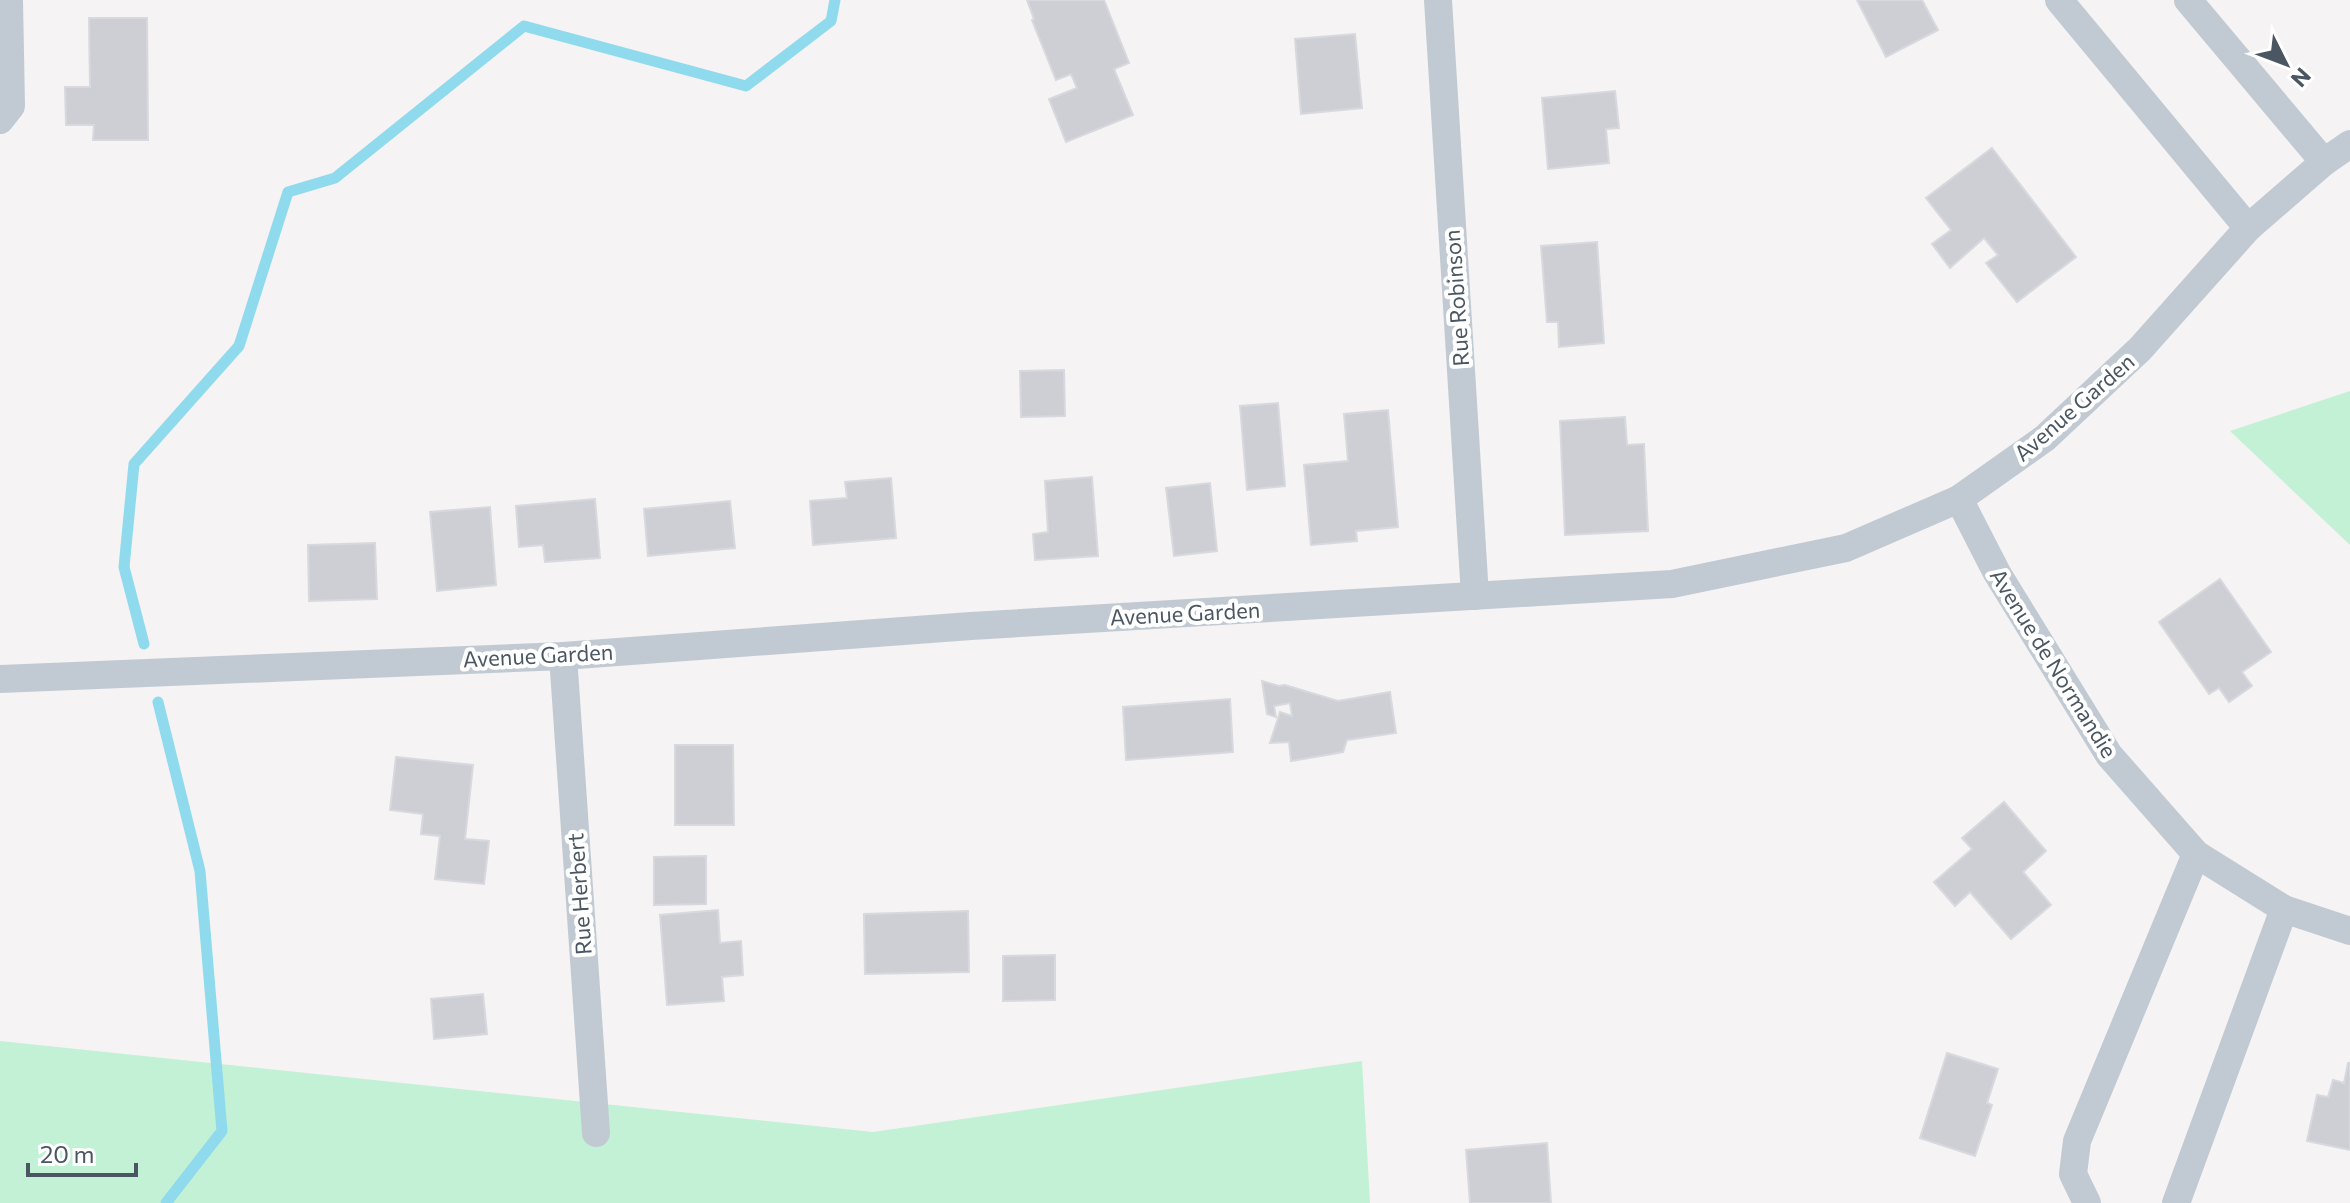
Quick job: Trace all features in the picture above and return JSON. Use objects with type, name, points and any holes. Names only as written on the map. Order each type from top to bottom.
[{"type":"street","points":[[0,120],[11,106],[9,0]]},
{"type":"street","name":"Rue Robinson","points":[[1438,0],[1475,596]]},
{"type":"street","points":[[2059,0],[2248,228]]},
{"type":"street","points":[[2188,0],[2324,162]]},
{"type":"street","name":"Avenue Garden","points":[[0,679],[563,656],[971,626],[1672,584],[1846,548],[1959,499],[2045,438],[2130,359],[2248,228],[2324,162],[2350,144]]},
{"type":"street","name":"Avenue de Normandie","points":[[1959,499],[1997,573],[2109,755],[2196,854],[2284,909],[2350,931]]},
{"type":"street","name":"Rue Herbert","points":[[563,656],[596,1133]]},
{"type":"street","points":[[2087,1203],[2073,1174],[2077,1141],[2196,854]]},
{"type":"street","points":[[2176,1203],[2284,909]]},
{"type":"green space","points":[[2350,391],[2350,545],[2230,431]]},
{"type":"green space","points":[[0,1041],[873,1132],[1362,1061],[1370,1203],[0,1203]]},
{"type":"building","points":[[1027,0],[1104,0],[1129,63],[1114,69],[1133,115],[1066,142],[1049,99],[1077,88],[1071,74],[1056,80]]},
{"type":"building","points":[[1857,0],[1922,0],[1938,30],[1886,57]]},
{"type":"building","points":[[89,18],[147,18],[148,140],[93,140],[94,125],[66,125],[65,87],[90,87]]},
{"type":"building","points":[[1355,34],[1362,108],[1301,114],[1295,39]]},
{"type":"building","points":[[1615,91],[1619,128],[1606,129],[1609,163],[1548,169],[1542,98]]},
{"type":"building","points":[[1992,148],[2076,257],[2017,302],[1986,263],[1998,255],[1984,238],[1950,268],[1932,244],[1951,230],[1926,198]]},
{"type":"building","points":[[1597,242],[1604,343],[1559,347],[1558,322],[1547,322],[1541,246]]},
{"type":"building","points":[[1064,370],[1065,416],[1021,417],[1020,371]]},
{"type":"building","points":[[1278,403],[1285,486],[1247,490],[1240,406]]},
{"type":"building","points":[[1388,410],[1398,527],[1356,531],[1357,541],[1311,545],[1304,465],[1348,461],[1344,414]]},
{"type":"building","points":[[1625,417],[1627,445],[1644,444],[1648,531],[1565,535],[1560,421]]},
{"type":"building","points":[[1092,477],[1098,556],[1035,560],[1033,534],[1048,532],[1045,481]]},
{"type":"building","points":[[891,478],[896,538],[813,545],[810,501],[847,498],[845,482]]},
{"type":"building","points":[[1210,483],[1217,551],[1174,556],[1166,488]]},
{"type":"building","points":[[595,499],[600,558],[545,562],[543,545],[519,547],[516,506]]},
{"type":"building","points":[[730,501],[735,548],[648,556],[644,509]]},
{"type":"building","points":[[490,507],[496,585],[437,591],[430,512]]},
{"type":"building","points":[[375,543],[377,599],[309,601],[308,545]]},
{"type":"building","points":[[2220,579],[2271,652],[2242,672],[2252,686],[2229,702],[2219,688],[2209,694],[2159,622]]},
{"type":"building","points":[[1262,681],[1338,701],[1390,692],[1396,733],[1347,740],[1343,752],[1291,761],[1289,742],[1270,743],[1280,712],[1292,716],[1290,703],[1274,706],[1276,717],[1267,714]]},
{"type":"building","points":[[1230,699],[1233,752],[1126,760],[1123,707]]},
{"type":"building","points":[[675,745],[733,745],[734,825],[675,825]]},
{"type":"building","points":[[396,757],[473,765],[465,839],[489,841],[484,884],[435,879],[440,836],[421,834],[423,814],[390,810]]},
{"type":"building","points":[[2004,802],[2046,851],[2023,872],[2051,905],[2011,939],[1970,892],[1955,906],[1934,882],[1972,849],[1962,838]]},
{"type":"building","points":[[706,856],[706,904],[654,905],[654,857]]},
{"type":"building","points":[[718,910],[720,943],[741,941],[743,975],[722,977],[724,1001],[667,1005],[660,915]]},
{"type":"building","points":[[968,911],[969,972],[865,974],[864,914]]},
{"type":"building","points":[[1055,955],[1055,1000],[1003,1001],[1003,956]]},
{"type":"building","points":[[483,994],[487,1034],[434,1039],[431,999]]},
{"type":"building","points":[[1947,1053],[1998,1069],[1987,1103],[1992,1105],[1975,1156],[1920,1138]]},
{"type":"building","points":[[2348,1063],[2350,1150],[2307,1141],[2317,1095],[2328,1097],[2333,1080],[2344,1083]]},
{"type":"building","points":[[1547,1143],[1551,1203],[1470,1203],[1466,1150]]},
{"type":"waterway","points":[[144,644],[124,567],[134,464],[239,346],[288,192],[335,178],[524,26],[746,86],[831,21],[835,0]]},
{"type":"waterway","points":[[158,702],[200,871],[222,1131],[166,1203]]}]
